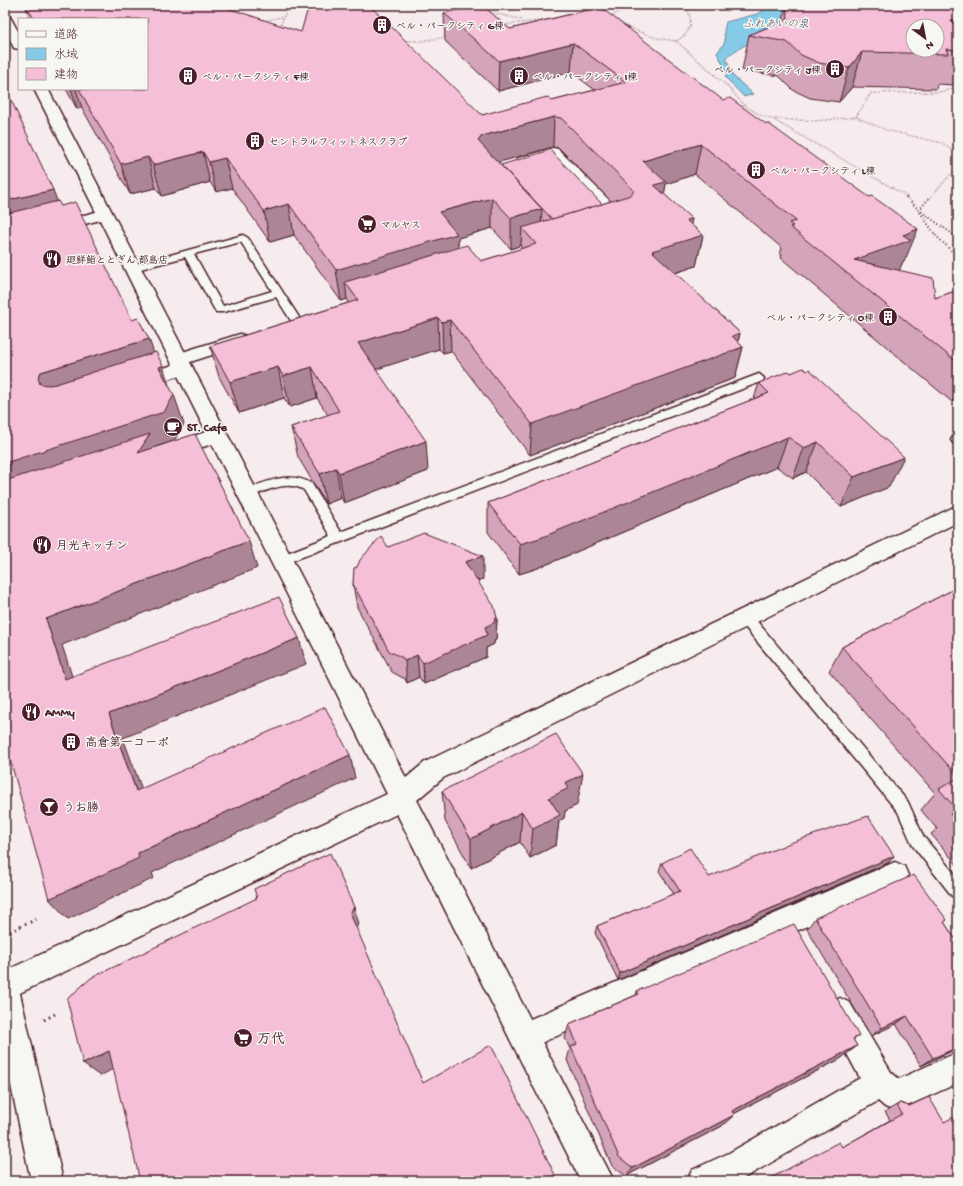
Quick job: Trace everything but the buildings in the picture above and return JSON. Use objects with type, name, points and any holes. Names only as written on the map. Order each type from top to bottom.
[{"type":"street","points":[[5,18],[18,43]]},
{"type":"street","points":[[43,90],[598,1181]]},
{"type":"street","points":[[509,165],[553,152],[621,221],[598,228]]},
{"type":"street","points":[[5,240],[105,214]]},
{"type":"street","points":[[122,387],[253,336]]},
{"type":"street","points":[[153,457],[218,435]]},
{"type":"street","points":[[47,1181],[5,987],[403,798],[434,770],[958,513]]},
{"type":"street","points":[[524,1036],[792,932],[895,875]]},
{"type":"street","points":[[825,989],[880,1083],[896,1096],[958,1067]]},
{"type":"street","points":[[703,1181],[740,1164],[880,1083]]},
{"type":"lane","points":[[133,268],[243,238],[297,322]]},
{"type":"lane","points":[[188,253],[220,310],[278,293]]},
{"type":"lane","points":[[281,560],[759,378]]},
{"type":"lane","points":[[248,493],[282,482],[297,481],[304,483],[308,487],[338,538]]},
{"type":"lane","points":[[745,617],[903,807],[918,841],[958,890]]},
{"type":"path","points":[[278,30],[283,17],[292,5]]},
{"type":"path","points":[[468,5],[479,9]]},
{"type":"path","points":[[611,5],[619,11]]},
{"type":"path","points":[[619,11],[622,5]]},
{"type":"path","points":[[608,17],[619,11],[663,8],[709,8],[724,5]]},
{"type":"path","points":[[676,41],[686,36],[690,29],[691,16],[687,8]]},
{"type":"path","points":[[484,11],[526,20]]},
{"type":"path","points":[[261,21],[283,17]]},
{"type":"path","points":[[495,26],[526,20],[549,20]]},
{"type":"path","points":[[616,23],[656,38],[676,41],[726,85],[745,106],[760,115],[772,119],[903,194],[919,210],[958,238]]},
{"type":"path","points":[[398,41],[422,41],[450,36]]},
{"type":"path","points":[[856,117],[871,94],[876,92],[939,92],[958,88]]},
{"type":"path","points":[[738,108],[745,106]]},
{"type":"path","points":[[772,119],[809,122],[856,117],[886,130],[942,143],[958,155]]},
{"type":"path","points":[[919,210],[958,166]]},
{"type":"path","points":[[919,210],[936,236],[958,257]]},
{"type":"path","points":[[5,934],[37,919]]},
{"type":"water","name":"ふれあいの泉","points":[[764,5],[813,5],[730,54],[726,59],[733,76],[753,94],[744,97],[726,78],[723,64],[717,53],[725,42],[724,31],[726,22],[757,14],[763,11]]},
{"type":"place","name":"ベル・パークシティ G棟","points":[[382,25]]},
{"type":"place","name":"ベル・パークシティ J棟","points":[[835,69]]},
{"type":"place","name":"ベル・パークシティ F棟","points":[[188,76]]},
{"type":"place","name":"ベル・パークシティ I棟","points":[[519,76]]},
{"type":"place","name":"セントラルフィットネスクラブ","points":[[255,141]]},
{"type":"place","name":"ベル・パークシティ L棟","points":[[756,170]]},
{"type":"place","name":"マルヤス","points":[[367,224]]},
{"type":"place","name":"廻鮮鮨ととぎん 都島店","points":[[52,259]]},
{"type":"place","name":"ベル・パークシティ O棟","points":[[888,317]]},
{"type":"place","name":"ST. Cafe","points":[[173,427]]},
{"type":"place","name":"月光キッチン","points":[[42,545]]},
{"type":"place","name":"AMMy","points":[[31,712]]},
{"type":"place","name":"高倉第一コーポ","points":[[71,742]]},
{"type":"place","name":"うお勝","points":[[49,807]]},
{"type":"place","name":"万代","points":[[243,1038]]}]
